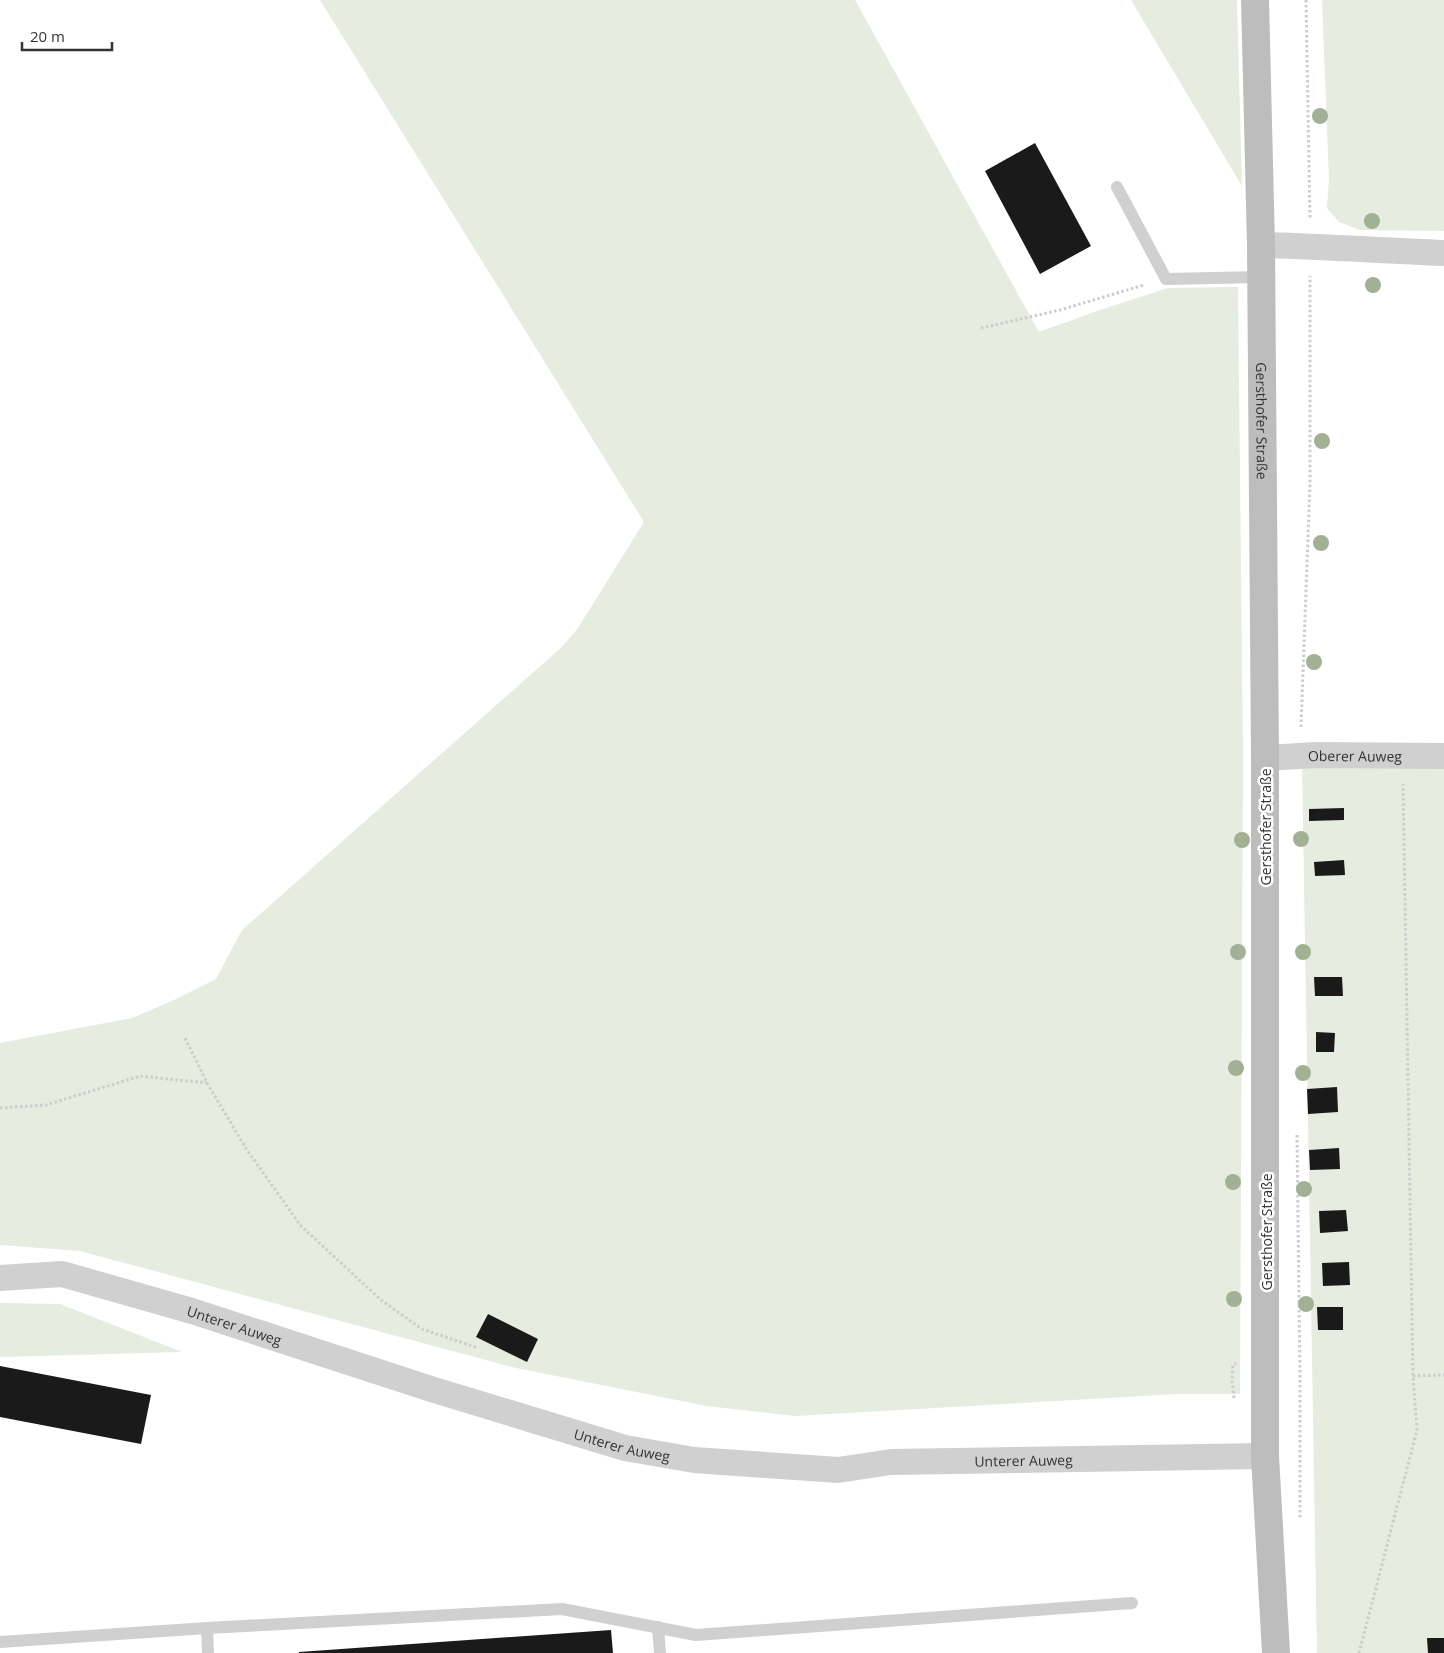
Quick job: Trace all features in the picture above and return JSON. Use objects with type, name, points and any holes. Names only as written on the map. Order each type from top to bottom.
[{"type":"main road","name":"Gersthofer Straße","points":[[1255,0],[1261,244],[1266,758],[1265,1456],[1276,1653]]},
{"type":"street","points":[[1261,244],[1370,251],[1444,253]]},
{"type":"street","name":"Oberer Auweg","points":[[1266,758],[1316,755],[1444,756]]},
{"type":"street","name":"Unterer Auweg","points":[[0,1278],[62,1274],[192,1311],[431,1389],[626,1448],[694,1460],[838,1470],[891,1462],[1265,1456]]},
{"type":"lane","points":[[1117,187],[1166,279],[1261,276]]},
{"type":"lane","points":[[0,1642],[206,1628],[562,1609],[696,1636],[1132,1603]]},
{"type":"lane","points":[[658,1627],[660,1653]]},
{"type":"lane","points":[[206,1628],[208,1653]]},
{"type":"path","points":[[1295,757],[1302,723],[1309,493],[1310,246],[1306,0]]},
{"type":"path","points":[[981,328],[1060,310],[1166,279]]},
{"type":"path","points":[[1359,1653],[1417,1430],[1413,1376],[1402,756]]},
{"type":"path","points":[[185,1038],[207,1083],[247,1150],[301,1226],[380,1300],[422,1329],[478,1348]]},
{"type":"path","points":[[0,1108],[46,1105],[140,1076],[207,1083]]},
{"type":"path","points":[[1297,1131],[1300,1527]]},
{"type":"path","points":[[1413,1376],[1444,1376]]},
{"type":"shaded area","points":[[320,0],[855,0],[1039,332],[1168,288],[1238,287],[1243,756],[1240,1394],[1177,1394],[795,1416],[707,1406],[516,1368],[80,1251],[0,1245],[0,1043],[132,1018],[216,979],[242,930],[562,647],[578,628],[644,522]]},
{"type":"shaded area","points":[[1131,0],[1237,0],[1242,186]]},
{"type":"shaded area","points":[[1322,0],[1444,0],[1444,231],[1360,230],[1339,222],[1327,208],[1329,179]]},
{"type":"shaded area","points":[[1302,765],[1444,765],[1444,1653],[1317,1653]]},
{"type":"shaded area","points":[[0,1303],[60,1304],[182,1352],[0,1357]]},
{"type":"building","points":[[1035,143],[1091,246],[1040,274],[985,171]]},
{"type":"building","points":[[1344,808],[1344,820],[1309,821],[1309,809]]},
{"type":"building","points":[[1344,860],[1345,875],[1315,876],[1314,862]]},
{"type":"building","points":[[1314,977],[1342,977],[1343,996],[1315,996]]},
{"type":"building","points":[[1316,1032],[1335,1033],[1334,1052],[1316,1052]]},
{"type":"building","points":[[1337,1087],[1338,1112],[1308,1114],[1307,1089]]},
{"type":"building","points":[[1339,1148],[1340,1169],[1310,1170],[1309,1150]]},
{"type":"building","points":[[1346,1210],[1348,1231],[1320,1233],[1319,1211]]},
{"type":"building","points":[[1349,1262],[1350,1285],[1323,1286],[1322,1263]]},
{"type":"building","points":[[1317,1307],[1343,1307],[1343,1330],[1318,1330]]},
{"type":"building","points":[[488,1314],[538,1339],[527,1362],[476,1337]]},
{"type":"building","points":[[0,1366],[151,1395],[141,1444],[0,1417]]},
{"type":"building","points":[[611,1630],[613,1653],[299,1653],[299,1652]]},
{"type":"building","points":[[1427,1638],[1444,1638],[1444,1653],[1428,1653]]}]
